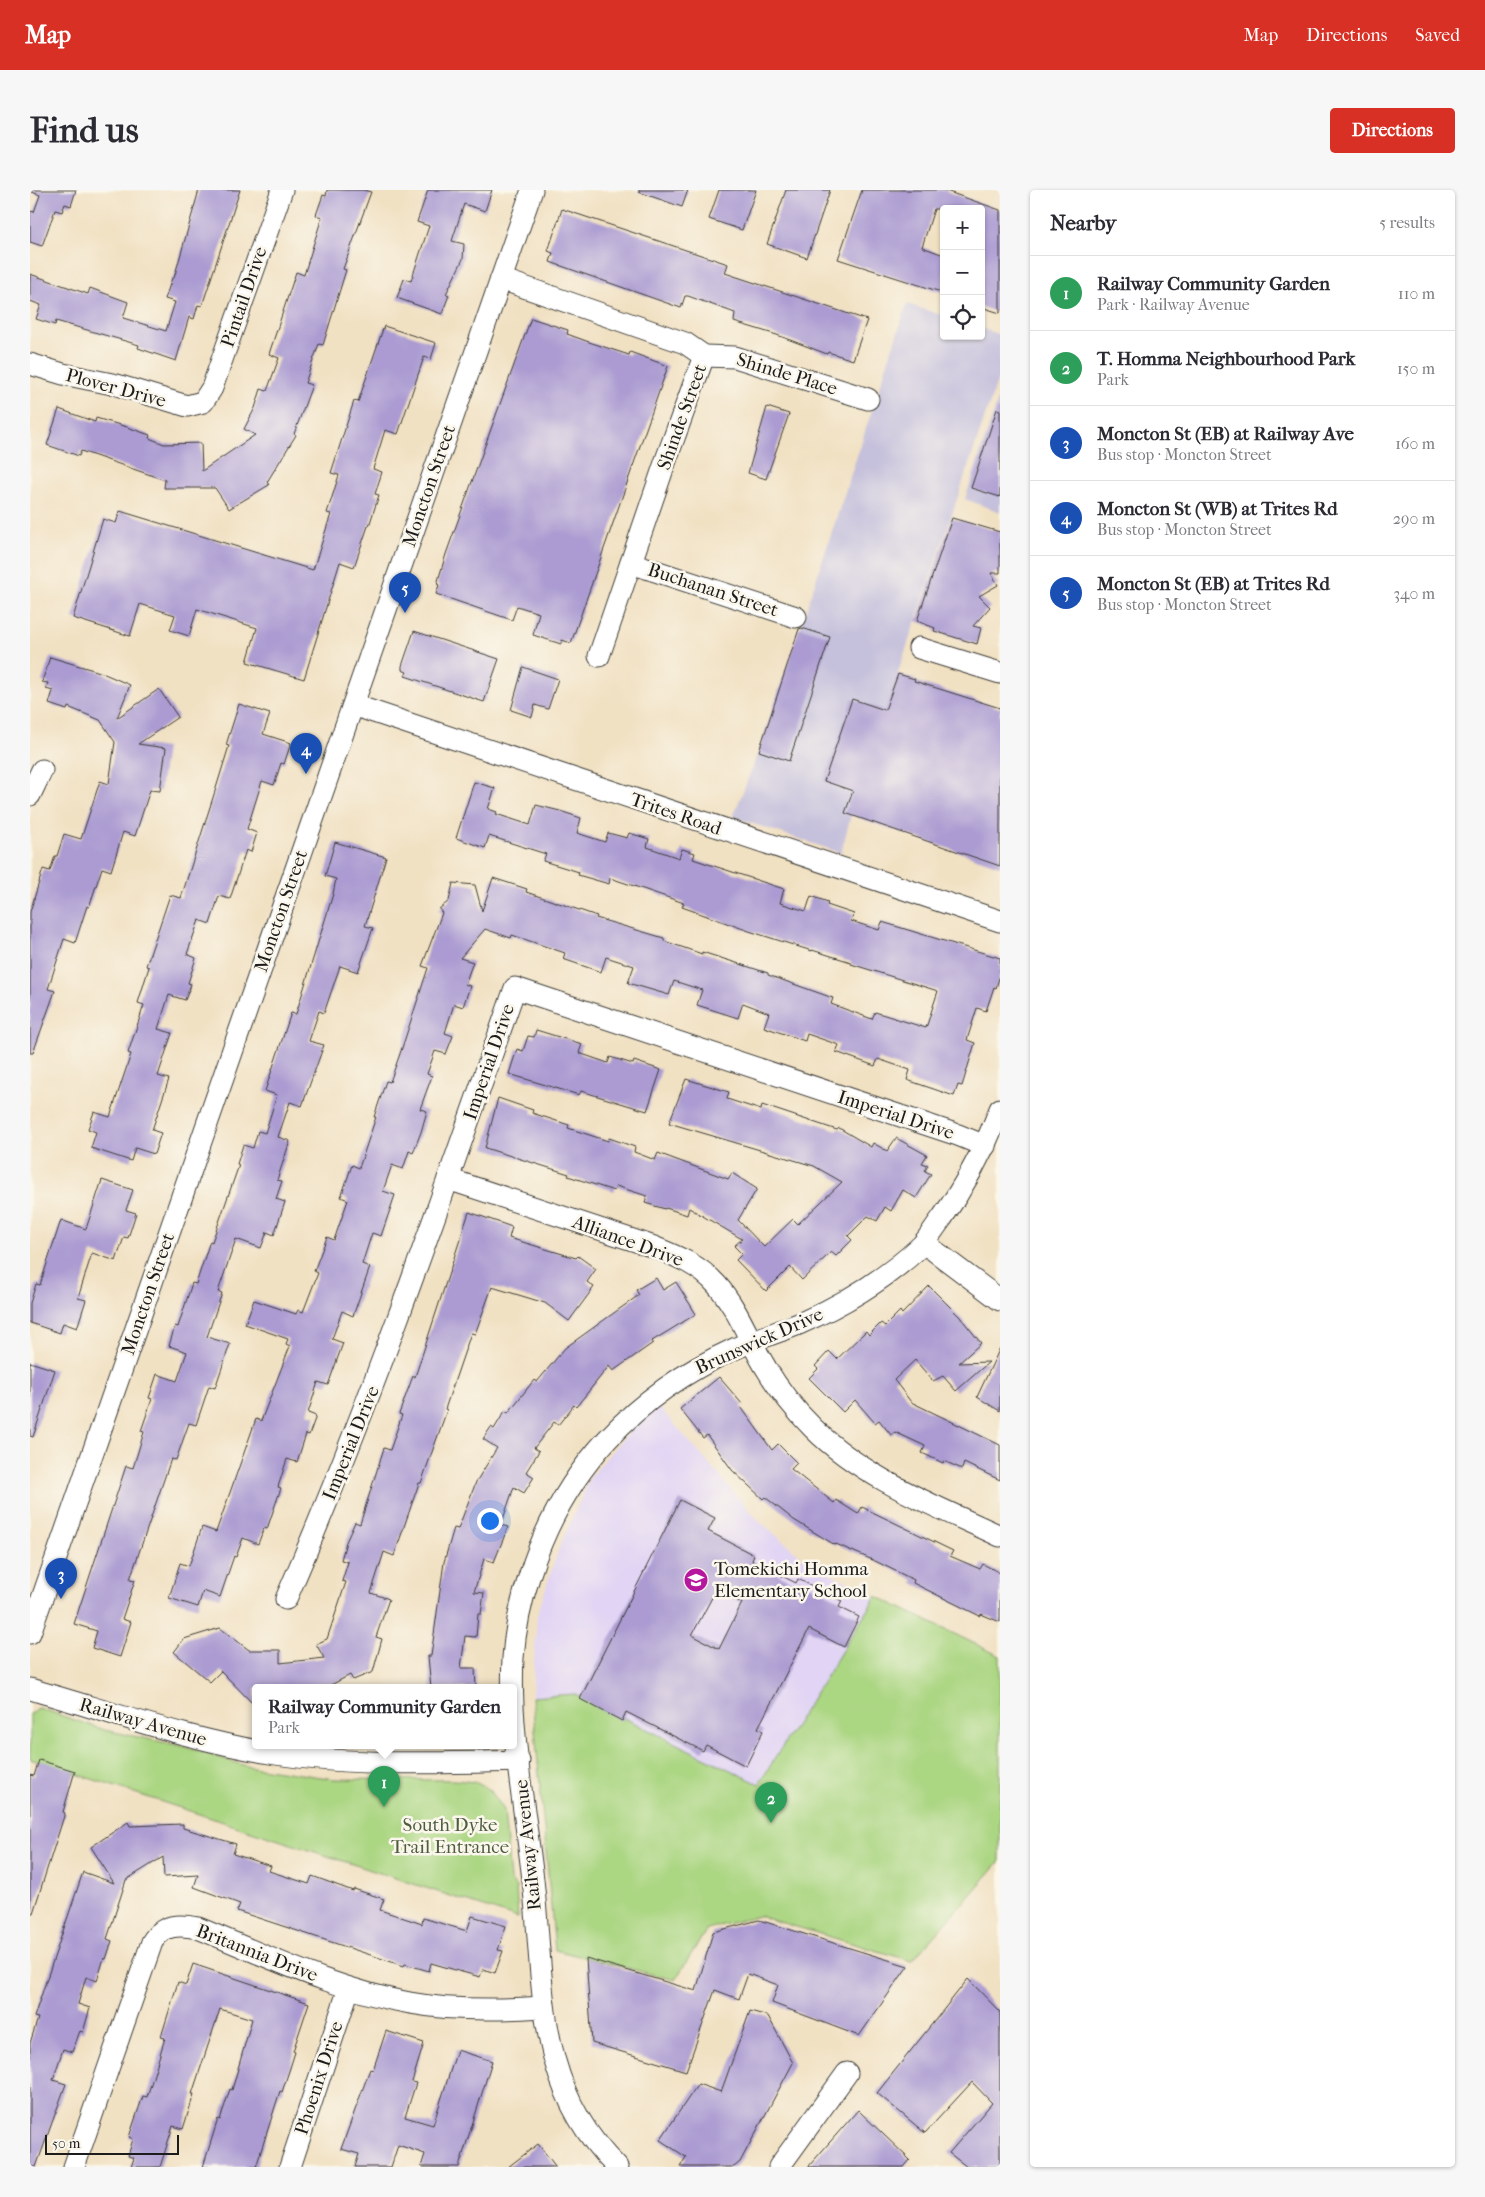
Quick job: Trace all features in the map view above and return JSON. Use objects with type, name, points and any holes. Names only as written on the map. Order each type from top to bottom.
[{"type":"street","name":"Pintail Drive","points":[[203,402],[212,388],[282,190]]},
{"type":"street","name":"Moncton Street","points":[[30,1633],[532,190]]},
{"type":"street","name":"Shinde Street","points":[[501,279],[685,343],[704,356],[599,656]]},
{"type":"street","name":"Shinde Place","points":[[704,356],[735,357],[868,399]]},
{"type":"street","name":"Plover Drive","points":[[30,364],[117,385],[187,406],[203,402]]},
{"type":"street","name":"Buchanan Street","points":[[631,563],[796,617]]},
{"type":"street","points":[[919,648],[1000,672]]},
{"type":"street","name":"Trites Road","points":[[352,705],[1000,921]]},
{"type":"street","points":[[30,795],[42,770]]},
{"type":"street","name":"Imperial Drive","points":[[286,1599],[338,1478],[370,1396],[515,988],[958,1135],[985,1146]]},
{"type":"street","name":"Brunswick Drive","points":[[513,1684],[513,1656],[516,1632],[524,1591],[535,1558],[561,1501],[598,1447],[635,1411],[686,1375],[733,1350],[800,1323],[838,1305],[877,1280],[924,1243],[958,1194],[985,1146],[1000,1109]]},
{"type":"street","name":"Alliance Drive","points":[[448,1179],[654,1247],[681,1258],[700,1270],[716,1284],[787,1400],[814,1429],[842,1452],[876,1475],[1000,1536]]},
{"type":"street","points":[[924,1243],[1000,1300]]},
{"type":"street","name":"Railway Avenue","points":[[30,1689],[211,1741],[277,1754],[356,1762],[403,1764],[519,1761],[534,1885],[543,2006],[554,2059],[564,2088],[580,2121],[618,2167]]},
{"type":"street","name":"Brunswick Drive","points":[[517,1736],[519,1761]]},
{"type":"street","name":"Britannia Drive","points":[[74,2167],[152,1942],[157,1934],[175,1925],[198,1928],[349,1988],[409,2003],[468,2009],[543,2006]]},
{"type":"street","name":"Phoenix Drive","points":[[290,2167],[349,1988]]},
{"type":"street","points":[[779,2167],[847,2073]]},
{"type":"shaded area","points":[[907,304],[940,315],[940,340],[985,340],[985,329],[1000,335],[1000,373],[856,796],[841,853],[733,817],[764,738]]},
{"type":"shaded area","points":[[1000,394],[1000,512],[965,499]]},
{"type":"shaded area","name":"Tomekichi Homma Elementary School","points":[[659,1407],[758,1520],[809,1563],[876,1596],[759,1784],[575,1694],[532,1697],[537,1615],[559,1548],[591,1476],[619,1443],[641,1421]]},
{"type":"green space","points":[[876,1596],[1000,1656],[1000,1861],[912,1961],[759,1916],[707,1929],[675,1980],[555,1950],[532,1697],[575,1694],[759,1784]]},
{"type":"green space","name":"South Dyke Trail Entrance","points":[[39,1708],[104,1730],[182,1746],[246,1766],[335,1779],[454,1780],[475,1782],[490,1790],[504,1810],[510,1880],[516,1887],[518,1918],[30,1759],[30,1714]]},
{"type":"building","points":[[32,190],[76,190],[71,206],[65,204],[62,212],[55,210],[42,246],[30,242],[30,211],[34,212],[40,195],[32,192]]},
{"type":"building","points":[[199,190],[240,190],[202,306],[198,305],[194,319],[189,317],[176,361],[138,348],[139,345],[56,321],[55,325],[36,319],[41,305],[30,301],[30,274],[88,294],[90,288],[128,302],[123,318],[166,331],[175,302],[165,299],[172,278],[174,278]]},
{"type":"building","points":[[327,190],[363,190],[371,192],[343,269],[346,270],[323,345],[319,344],[305,383],[312,385],[294,434],[296,435],[267,482],[269,485],[229,509],[215,488],[164,488],[165,480],[81,451],[79,456],[47,445],[59,409],[95,422],[96,418],[127,427],[150,435],[149,438],[164,444],[201,443],[202,471],[255,435],[244,429],[255,408],[261,389],[267,391],[279,358],[269,354],[296,272],[304,275],[322,217],[316,215],[323,195],[326,196]]},
{"type":"building","points":[[428,190],[492,190],[485,211],[464,204],[452,241],[464,244],[463,259],[446,294],[449,295],[442,314],[397,298],[404,279],[411,281],[429,226],[417,222]]},
{"type":"building","points":[[639,190],[688,190],[682,207],[639,192]]},
{"type":"building","points":[[719,190],[756,190],[742,230],[709,219]]},
{"type":"building","points":[[786,190],[830,190],[807,258],[767,244]]},
{"type":"building","points":[[862,190],[943,190],[1000,210],[1000,313],[985,308],[985,205],[940,205],[940,209],[934,209],[922,247],[940,254],[940,292],[838,259]]},
{"type":"building","points":[[562,209],[728,264],[725,273],[867,320],[853,360],[828,352],[827,354],[777,335],[734,322],[735,313],[688,296],[685,296],[681,308],[550,262],[553,253],[548,251]]},
{"type":"building","points":[[531,318],[568,330],[567,334],[589,342],[629,355],[630,352],[668,366],[571,643],[562,640],[561,644],[533,635],[539,613],[517,606],[512,620],[436,594],[446,554]]},
{"type":"building","points":[[384,326],[436,343],[431,359],[424,357],[398,434],[385,430],[373,469],[382,472],[375,494],[379,495],[369,526],[354,567],[340,562],[304,679],[247,662],[257,628],[197,609],[189,636],[170,630],[175,615],[140,604],[130,636],[73,618],[103,519],[116,523],[120,511],[313,570],[331,514],[327,513],[339,475],[331,473],[354,401],[358,402]]},
{"type":"building","points":[[767,407],[789,414],[766,479],[748,473]]},
{"type":"building","points":[[997,409],[1000,410],[1000,497],[971,488]]},
{"type":"building","points":[[952,518],[1000,532],[1000,573],[991,573],[998,585],[979,596],[990,607],[973,626],[981,628],[977,644],[934,631],[935,628],[917,621]]},
{"type":"building","points":[[802,628],[830,637],[789,761],[759,751],[799,629]]},
{"type":"building","points":[[414,631],[499,659],[484,702],[405,676],[407,672],[402,670],[402,666]]},
{"type":"building","points":[[50,657],[100,672],[130,685],[117,718],[159,689],[178,717],[138,744],[166,748],[160,791],[150,790],[135,836],[123,832],[111,871],[102,868],[75,943],[64,939],[48,989],[55,991],[33,1053],[30,1053],[30,912],[43,869],[50,871],[64,834],[81,839],[100,781],[109,784],[115,742],[100,720],[68,707],[67,710],[49,704],[53,691],[46,689],[48,683],[42,682]]},
{"type":"building","points":[[523,667],[558,679],[548,709],[535,705],[532,717],[511,710]]},
{"type":"building","points":[[898,674],[915,679],[914,681],[1000,708],[1000,866],[845,813],[853,791],[824,781],[852,699],[885,710]]},
{"type":"building","points":[[239,704],[270,714],[263,734],[291,743],[284,764],[281,763],[274,785],[262,781],[247,829],[257,833],[251,852],[246,850],[230,899],[219,896],[210,924],[199,920],[187,954],[196,958],[188,983],[191,984],[185,1000],[169,995],[158,1029],[172,1033],[158,1076],[169,1079],[152,1130],[161,1133],[154,1154],[135,1148],[131,1161],[91,1148],[96,1132],[88,1129],[94,1112],[110,1117],[131,1054],[128,1053],[144,1005],[138,1003],[149,967],[146,966],[170,895],[181,898],[229,746],[226,745]]},
{"type":"building","points":[[474,782],[495,788],[488,809],[497,812],[496,814],[530,825],[536,805],[560,811],[581,818],[577,833],[605,842],[608,833],[627,838],[629,833],[649,839],[647,847],[679,858],[682,849],[695,853],[693,859],[784,889],[780,903],[806,911],[811,896],[828,902],[827,905],[854,914],[851,921],[879,930],[882,922],[1000,958],[1000,975],[996,988],[994,987],[986,1011],[977,1008],[967,1040],[975,1043],[962,1086],[958,1085],[954,1096],[907,1080],[910,1070],[878,1059],[875,1066],[836,1052],[839,1045],[807,1034],[805,1041],[764,1027],[769,1013],[743,1003],[738,1018],[697,1005],[702,990],[674,981],[669,995],[628,983],[634,966],[606,957],[601,972],[563,959],[565,953],[512,935],[511,938],[485,929],[460,958],[473,962],[465,984],[470,986],[463,1007],[454,1004],[445,1033],[453,1036],[446,1054],[435,1051],[427,1074],[432,1076],[420,1109],[427,1111],[421,1132],[413,1153],[409,1151],[403,1169],[392,1165],[383,1191],[395,1195],[381,1236],[372,1233],[362,1264],[370,1267],[353,1316],[342,1311],[332,1339],[343,1343],[328,1385],[318,1382],[308,1413],[316,1416],[309,1435],[306,1434],[297,1462],[287,1459],[278,1487],[281,1488],[267,1529],[264,1528],[258,1544],[243,1538],[236,1557],[234,1556],[220,1597],[203,1591],[198,1607],[169,1598],[180,1563],[189,1566],[202,1527],[216,1532],[256,1419],[261,1421],[290,1346],[286,1344],[288,1339],[245,1324],[254,1300],[296,1314],[298,1310],[303,1312],[318,1273],[314,1271],[327,1237],[334,1240],[348,1200],[341,1197],[352,1165],[359,1168],[386,1081],[390,1082],[402,1048],[428,968],[422,966],[442,913],[439,909],[449,901],[453,883],[475,885],[482,911],[493,878],[527,889],[526,892],[597,916],[596,918],[664,938],[664,941],[702,954],[702,952],[768,973],[768,975],[833,998],[831,1004],[872,1019],[875,1012],[926,1028],[938,991],[749,931],[682,907],[684,903],[610,878],[609,884],[578,875],[579,872],[543,861],[546,854],[489,836],[485,848],[456,838]]},
{"type":"building","points":[[335,842],[386,857],[365,926],[373,928],[358,972],[340,966],[324,1013],[319,1011],[309,1041],[324,1045],[302,1106],[290,1102],[278,1137],[290,1141],[277,1180],[282,1181],[276,1199],[285,1202],[274,1235],[267,1232],[261,1248],[236,1239],[218,1292],[222,1293],[207,1337],[230,1344],[215,1388],[209,1386],[196,1425],[189,1423],[176,1460],[171,1459],[130,1579],[135,1580],[122,1619],[131,1622],[120,1657],[92,1648],[97,1631],[74,1624],[126,1466],[133,1468],[144,1432],[141,1431],[152,1399],[149,1398],[157,1374],[177,1381],[187,1352],[169,1346],[175,1326],[178,1327],[192,1283],[196,1284],[210,1241],[212,1242],[239,1165],[237,1164],[243,1145],[253,1148],[258,1131],[265,1133],[277,1095],[265,1091],[291,1013],[296,1014],[333,894],[336,879],[325,876]]},
{"type":"building","points":[[536,1030],[582,1044],[579,1053],[608,1063],[610,1057],[633,1064],[634,1061],[661,1070],[647,1111],[581,1091],[579,1095],[509,1074],[517,1049],[523,1051],[528,1036],[534,1037]]},
{"type":"building","points":[[686,1079],[729,1092],[727,1099],[761,1110],[762,1105],[837,1130],[839,1128],[871,1147],[873,1143],[887,1151],[896,1138],[927,1155],[922,1163],[928,1165],[925,1171],[931,1174],[916,1198],[903,1190],[891,1211],[885,1207],[877,1221],[868,1216],[848,1236],[852,1240],[836,1256],[831,1252],[802,1280],[790,1267],[766,1291],[736,1260],[742,1254],[734,1246],[742,1239],[689,1208],[687,1215],[665,1209],[645,1203],[647,1196],[616,1186],[614,1191],[568,1176],[569,1174],[485,1148],[498,1098],[533,1110],[532,1113],[569,1125],[568,1128],[608,1141],[609,1138],[635,1147],[634,1152],[655,1160],[658,1153],[728,1179],[732,1173],[757,1189],[738,1220],[764,1247],[793,1219],[798,1224],[842,1182],[814,1166],[669,1123]]},
{"type":"building","points":[[102,1180],[133,1190],[126,1210],[136,1213],[128,1238],[124,1237],[116,1261],[92,1253],[78,1298],[86,1300],[77,1328],[63,1323],[60,1333],[30,1323],[30,1303],[36,1284],[40,1285],[61,1220],[86,1229]]},
{"type":"building","points":[[469,1212],[512,1227],[509,1238],[576,1258],[578,1256],[596,1269],[587,1282],[594,1287],[569,1321],[545,1303],[492,1287],[475,1334],[471,1333],[445,1409],[447,1410],[394,1556],[384,1552],[371,1593],[389,1599],[376,1637],[382,1639],[373,1672],[353,1680],[350,1675],[333,1684],[252,1684],[252,1703],[221,1671],[210,1682],[174,1652],[184,1639],[220,1628],[249,1650],[280,1650],[280,1663],[324,1658],[316,1644],[327,1639],[346,1582],[342,1581],[348,1562],[341,1560],[346,1542],[355,1522],[360,1524],[384,1448],[390,1450],[402,1415],[399,1414],[413,1376],[415,1377]]},
{"type":"building","points":[[656,1278],[663,1290],[676,1282],[696,1314],[652,1341],[653,1343],[613,1371],[609,1366],[576,1407],[574,1405],[558,1425],[554,1422],[534,1448],[539,1451],[526,1472],[534,1477],[524,1493],[514,1487],[501,1525],[508,1527],[494,1562],[484,1559],[474,1592],[484,1593],[481,1614],[478,1614],[476,1637],[465,1636],[461,1668],[475,1668],[476,1684],[431,1684],[428,1656],[431,1656],[444,1562],[454,1528],[458,1529],[476,1482],[497,1448],[483,1439],[491,1427],[494,1429],[505,1411],[508,1413],[534,1380],[537,1382],[565,1348],[639,1295],[636,1290]]},
{"type":"building","points":[[929,1286],[960,1317],[981,1343],[959,1363],[989,1362],[956,1391],[943,1376],[933,1381],[915,1360],[894,1380],[911,1402],[1000,1445],[1000,1480],[964,1463],[962,1469],[922,1453],[925,1446],[895,1432],[891,1435],[879,1420],[875,1423],[855,1400],[843,1412],[809,1378],[818,1369],[815,1366],[829,1351],[837,1359],[866,1331],[869,1335],[881,1323],[885,1326],[900,1311],[902,1314]]},
{"type":"building","points":[[1000,1348],[1000,1411],[977,1397]]},
{"type":"building","points":[[30,1362],[55,1370],[33,1437],[30,1436]]},
{"type":"building","points":[[719,1377],[743,1405],[741,1407],[772,1450],[778,1444],[797,1463],[791,1469],[834,1503],[836,1500],[858,1514],[862,1507],[953,1551],[950,1556],[980,1569],[983,1564],[1000,1573],[1000,1622],[981,1614],[980,1616],[913,1583],[914,1580],[875,1561],[835,1545],[794,1520],[765,1497],[763,1499],[732,1470],[707,1435],[703,1438],[680,1409]]},
{"type":"building","points":[[680,1500],[715,1518],[708,1531],[754,1555],[752,1561],[796,1583],[798,1579],[842,1601],[839,1607],[859,1617],[844,1647],[809,1629],[758,1728],[763,1731],[746,1766],[706,1745],[703,1751],[626,1712],[622,1721],[580,1699]],"holes":[[[716,1590],[742,1603],[719,1649],[692,1635]]]},
{"type":"building","points":[[39,1760],[75,1771],[63,1812],[65,1813],[33,1913],[30,1913],[30,1775],[34,1776]]},
{"type":"building","points":[[128,1822],[130,1826],[183,1824],[183,1828],[236,1844],[233,1854],[271,1866],[269,1871],[309,1884],[312,1876],[353,1891],[354,1889],[384,1899],[380,1910],[422,1924],[423,1918],[467,1931],[472,1916],[506,1926],[498,1950],[503,1951],[495,1973],[483,1969],[480,1977],[431,1963],[429,1971],[405,1964],[404,1966],[237,1911],[240,1904],[194,1887],[198,1875],[164,1877],[163,1857],[126,1880],[107,1939],[112,1941],[106,1959],[104,1958],[97,1981],[86,1977],[78,2004],[90,2008],[83,2032],[80,2031],[72,2052],[63,2049],[53,2080],[66,2084],[36,2167],[30,2167],[30,2043],[38,2018],[34,2017],[83,1872],[114,1883],[91,1847]]},
{"type":"building","points":[[759,1920],[908,1966],[859,2036],[772,2003],[778,1985],[748,1974],[739,1999],[715,1990],[686,2071],[592,2043],[586,1958],[696,1991],[713,1932]]},
{"type":"building","points":[[193,1964],[309,2003],[293,2051],[295,2052],[290,2068],[282,2092],[280,2091],[256,2167],[203,2167],[218,2119],[220,2120],[230,2089],[232,2090],[252,2019],[220,2009],[192,2094],[194,2094],[183,2129],[173,2126],[160,2167],[131,2167],[134,2158],[128,2156],[133,2139],[129,2137],[143,2096],[147,2097],[165,2038],[161,2037],[178,1982],[186,1985]]},
{"type":"building","points":[[968,1979],[1000,2012],[1000,2167],[967,2167],[949,2153],[992,2103],[972,2082],[925,2133],[877,2093]]},
{"type":"building","points":[[750,2011],[768,2016],[793,2063],[740,2162],[734,2167],[680,2167],[686,2157],[660,2140],[698,2084],[721,2092]]},
{"type":"building","points":[[386,2031],[424,2043],[412,2082],[416,2083],[405,2117],[433,2125],[457,2050],[492,2061],[459,2167],[421,2167],[425,2154],[398,2145],[391,2167],[355,2167],[359,2154],[341,2149],[370,2069],[373,2070]]},
{"type":"building","points":[[858,2110],[910,2160],[904,2167],[808,2167]]},
{"type":"building","points":[[538,2144],[556,2167],[508,2167]]},
{"type":"place","name":"Moncton St (EB) at Trites Rd","points":[[405,613]]},
{"type":"place","name":"Moncton St (WB) at Trites Rd","points":[[306,774]]},
{"type":"place","name":"Tomekichi Homma Elementary School","points":[[696,1580]]},
{"type":"place","name":"Moncton St (EB) at Railway Ave","points":[[61,1599]]},
{"type":"place","name":"Railway Community Garden","points":[[384,1807]]},
{"type":"place","name":"T. Homma Neighbourhood Park","points":[[771,1823]]}]
